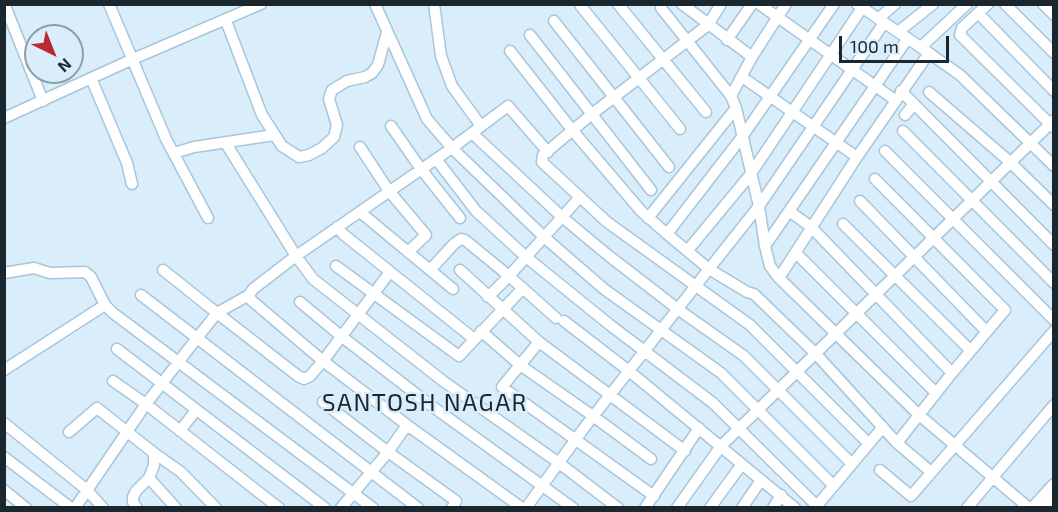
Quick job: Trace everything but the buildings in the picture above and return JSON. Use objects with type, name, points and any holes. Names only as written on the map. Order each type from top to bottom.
[{"type":"street","points":[[109,4],[174,153],[208,218]]},
{"type":"street","points":[[4,118],[261,4]]},
{"type":"street","points":[[375,4],[428,120],[452,148],[544,237],[604,289],[721,373],[834,486]]},
{"type":"street","points":[[434,4],[441,56],[453,86],[476,130],[562,217],[679,310],[744,356],[852,464]]},
{"type":"street","points":[[618,4],[706,112]]},
{"type":"street","points":[[721,4],[708,25],[662,58],[548,152],[542,159],[544,165],[607,222],[750,326],[869,444]]},
{"type":"street","points":[[727,40],[752,4]]},
{"type":"street","points":[[759,4],[873,87],[914,104],[1053,245]]},
{"type":"street","points":[[731,96],[752,57],[786,4]]},
{"type":"street","points":[[667,234],[742,137],[834,4]]},
{"type":"street","points":[[249,295],[251,300],[323,361],[407,425],[524,507],[759,206],[852,70],[881,21],[895,4]]},
{"type":"street","points":[[765,246],[873,87],[903,35],[933,4]]},
{"type":"street","points":[[779,278],[898,96],[925,50],[967,4]]},
{"type":"street","points":[[677,507],[721,446],[1052,123],[962,37],[960,32],[962,28],[987,4]]},
{"type":"street","points":[[1005,4],[1053,53]]},
{"type":"street","points":[[1043,4],[1053,15]]},
{"type":"street","points":[[580,5],[680,129]]},
{"type":"street","points":[[683,5],[752,57]]},
{"type":"street","points":[[688,250],[750,175],[860,6],[960,75],[1053,166]]},
{"type":"street","points":[[6,9],[43,101]]},
{"type":"street","points":[[661,9],[731,96],[736,108],[759,206],[770,266],[779,278],[918,414],[1031,507],[1053,484]]},
{"type":"street","points":[[978,13],[1053,91]]},
{"type":"street","points":[[226,21],[262,115],[282,146],[299,157],[322,148],[337,130],[328,99],[332,90],[346,81],[372,73],[378,65],[387,32]]},
{"type":"street","points":[[554,21],[669,167]]},
{"type":"street","points":[[530,35],[651,190]]},
{"type":"street","points":[[510,51],[573,131],[648,218],[709,269],[754,294],[816,354],[897,443],[931,472]]},
{"type":"street","points":[[742,77],[857,157]]},
{"type":"street","points":[[91,78],[127,163],[132,184]]},
{"type":"street","points":[[929,92],[1010,162],[1053,205]]},
{"type":"street","points":[[905,115],[914,104]]},
{"type":"street","points":[[4,457],[73,507],[146,404],[217,313],[249,295],[253,289],[297,256],[508,106],[548,152]]},
{"type":"street","points":[[648,218],[736,108]]},
{"type":"street","points":[[391,126],[421,169],[460,218]]},
{"type":"street","points":[[903,131],[1053,283]]},
{"type":"street","points":[[174,153],[194,147],[274,135]]},
{"type":"street","points":[[225,142],[313,279],[443,381],[618,507]]},
{"type":"street","points":[[360,147],[389,191],[426,235],[408,252]]},
{"type":"street","points":[[885,152],[1053,320]]},
{"type":"street","points":[[435,159],[476,211],[526,257],[610,325],[646,350],[713,403],[816,507],[883,427]]},
{"type":"street","points":[[876,179],[1005,310],[918,414],[897,443]]},
{"type":"street","points":[[488,297],[580,197]]},
{"type":"street","points":[[860,201],[986,331]]},
{"type":"street","points":[[360,212],[453,289]]},
{"type":"street","points":[[789,212],[812,227],[952,373]]},
{"type":"street","points":[[843,224],[970,350]]},
{"type":"street","points":[[337,227],[390,272],[651,459]]},
{"type":"street","points":[[430,270],[454,244],[461,239],[465,240],[560,320],[629,371],[795,507]]},
{"type":"street","points":[[796,253],[936,393]]},
{"type":"street","points":[[336,266],[459,356],[523,288]]},
{"type":"street","points":[[4,273],[34,268],[50,273],[85,272],[91,277],[105,305],[373,507]]},
{"type":"street","points":[[163,270],[304,379],[310,376],[323,361],[390,272]]},
{"type":"street","points":[[460,270],[539,342],[685,451]]},
{"type":"street","points":[[141,295],[370,473],[418,507]]},
{"type":"street","points":[[300,302],[341,336],[573,507]]},
{"type":"street","points":[[4,370],[105,305]]},
{"type":"street","points":[[879,470],[911,496],[1053,331]]},
{"type":"street","points":[[539,342],[502,387],[654,495]]},
{"type":"street","points":[[117,349],[325,507]]},
{"type":"street","points":[[113,381],[279,507]]},
{"type":"street","points":[[323,402],[454,504],[467,507]]},
{"type":"street","points":[[967,507],[1053,405]]},
{"type":"street","points":[[69,432],[97,408],[181,472],[216,507]]},
{"type":"street","points":[[180,431],[196,410]]},
{"type":"street","points":[[4,423],[87,490],[103,507]]},
{"type":"street","points":[[341,507],[388,452],[407,425]]},
{"type":"street","points":[[645,507],[699,428]]},
{"type":"street","points":[[138,507],[133,502],[133,497],[149,478],[154,465],[154,453]]},
{"type":"street","points":[[710,507],[742,464]]},
{"type":"street","points":[[149,478],[176,507]]},
{"type":"street","points":[[742,507],[761,480]]},
{"type":"street","points":[[4,490],[26,507]]},
{"type":"street","points":[[773,507],[781,495]]},
{"type":"street","points":[[1044,507],[1053,497]]},
{"type":"district","name":"SANTOSH NAGAR","points":[[425,403]]}]
